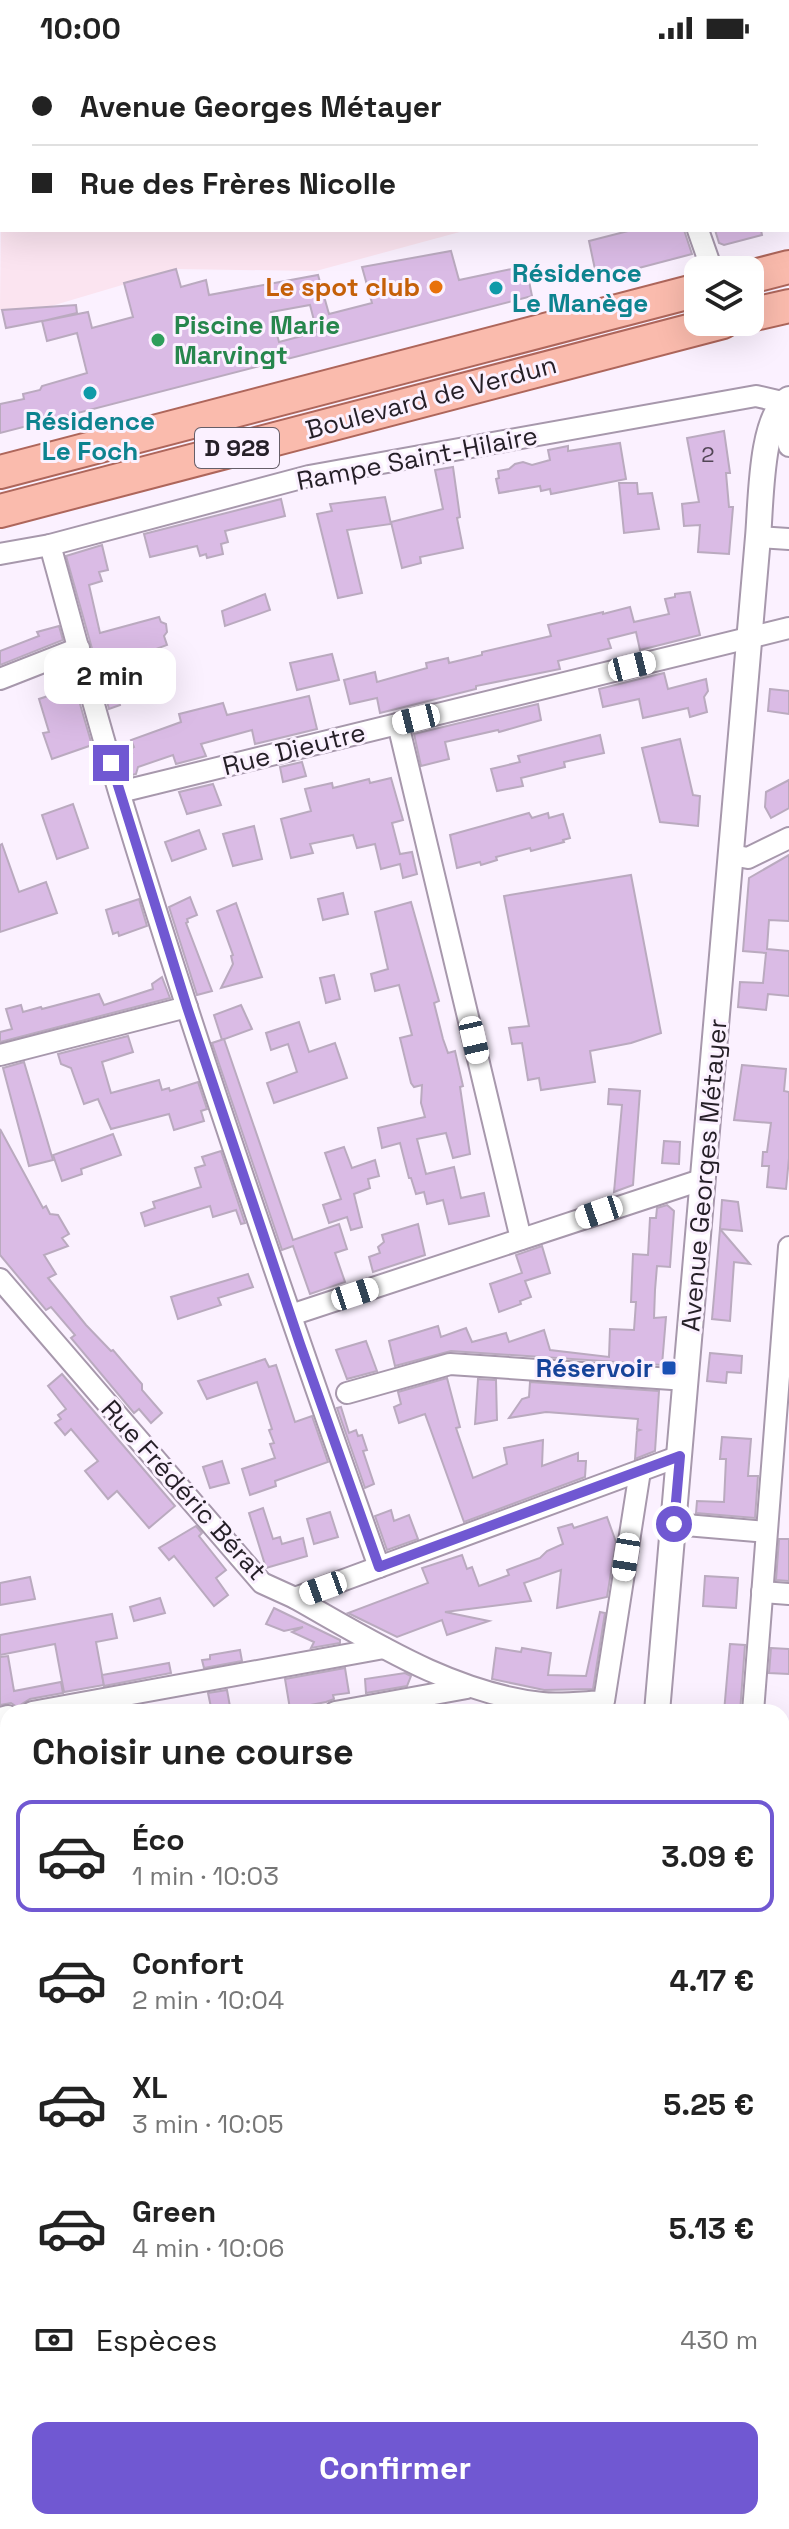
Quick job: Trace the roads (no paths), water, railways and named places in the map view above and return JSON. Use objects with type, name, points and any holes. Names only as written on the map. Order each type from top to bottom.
[{"type":"main road","points":[[764,273],[789,267]]},
{"type":"main road","name":"Boulevard de Verdun","points":[[0,472],[684,294]]},
{"type":"main road","points":[[764,312],[789,306]]},
{"type":"main road","name":"Boulevard de Verdun","points":[[0,511],[684,332]]},
{"type":"street","points":[[699,232],[707,256]]},
{"type":"street","name":"Rampe Saint-Hilaire","points":[[0,554],[50,545],[309,476],[756,396],[786,400]]},
{"type":"street","points":[[786,400],[789,446]]},
{"type":"street","name":"Avenue Georges Métayer","points":[[658,1704],[758,537],[769,428],[786,400]]},
{"type":"street","points":[[758,537],[789,539]]},
{"type":"street","points":[[50,545],[120,792],[187,1007],[379,1567]]},
{"type":"street","name":"Rue Dieutre","points":[[120,792],[789,628]]},
{"type":"street","points":[[0,679],[79,648]]},
{"type":"street","points":[[398,724],[521,1239]]},
{"type":"street","points":[[731,855],[748,858],[789,838]]},
{"type":"street","points":[[0,1055],[187,1007]]},
{"type":"street","points":[[291,1315],[704,1179]]},
{"type":"street","points":[[754,1704],[766,1532],[783,1424],[789,1247]]},
{"type":"street","name":"Rue Frédéric Bérat","points":[[0,1279],[262,1583],[295,1598],[680,1456]]},
{"type":"street","points":[[347,1393],[450,1364],[687,1380]]},
{"type":"street","points":[[295,1598],[384,1648],[467,1688],[543,1703],[604,1701],[640,1471]]},
{"type":"street","points":[[674,1524],[766,1532]]},
{"type":"street","points":[[762,1592],[789,1594]]},
{"type":"street","points":[[76,1704],[384,1648]]},
{"type":"street","points":[[379,1704],[467,1688]]},
{"type":"place","name":"Le spot club","points":[[436,287]]},
{"type":"place","name":"Résidence Le Manège","points":[[496,288]]},
{"type":"place","name":"Piscine Marie Marvingt","points":[[158,340]]},
{"type":"place","name":"Résidence Le Foch","points":[[90,393]]},
{"type":"place","name":"Réservoir","points":[[669,1368]]}]
